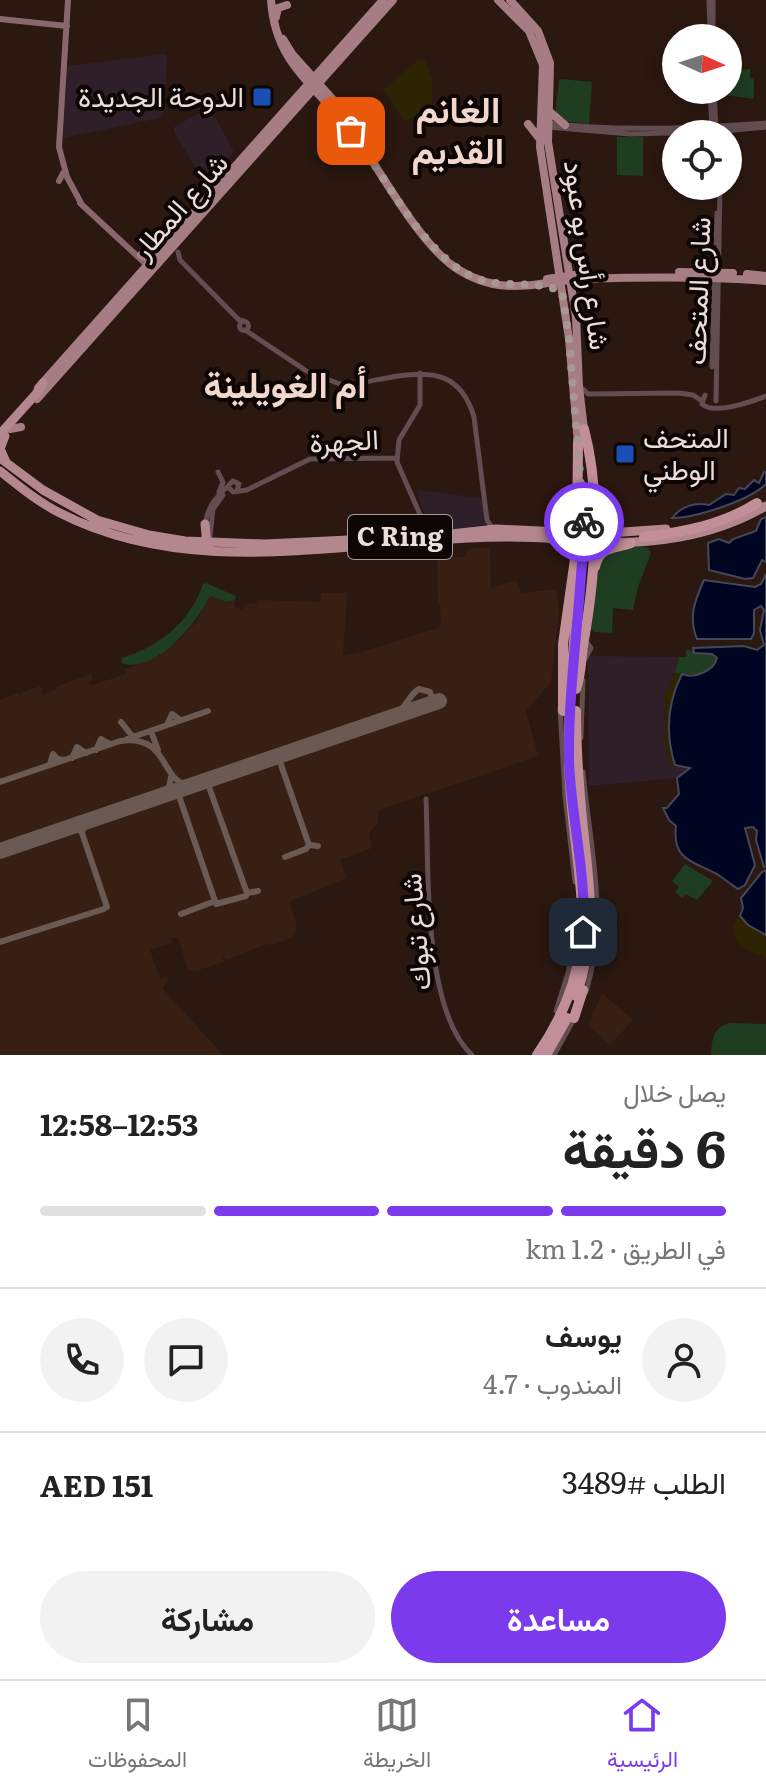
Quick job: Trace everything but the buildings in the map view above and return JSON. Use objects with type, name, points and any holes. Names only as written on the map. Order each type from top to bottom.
[{"type":"highway","points":[[2,465],[0,449],[3,432],[44,382]]},
{"type":"highway","points":[[584,429],[591,470],[589,518],[594,538],[589,612]]},
{"type":"highway","name":"شارع رأس بو عبود","points":[[537,1055],[565,1006],[585,949],[583,893],[569,765],[570,681],[589,518],[584,429]]},
{"type":"highway","points":[[569,765],[563,705],[563,644],[575,568],[578,443]]},
{"type":"highway","name":"شارع رأس بو عبود","points":[[578,443],[589,518]]},
{"type":"highway","name":"C Ring","points":[[2,465],[90,521],[142,542],[207,547],[466,532],[637,537]]},
{"type":"highway","points":[[575,568],[572,548],[556,535],[570,527],[574,520],[578,481]]},
{"type":"highway","points":[[576,689],[598,557],[609,547],[637,537],[708,525],[763,503]]},
{"type":"highway","points":[[589,518],[600,528],[615,533]]},
{"type":"highway","name":"C Ring","points":[[90,521],[207,547],[530,533]]},
{"type":"highway","points":[[185,541],[198,538],[207,529]]},
{"type":"highway","points":[[207,529],[216,539],[229,544]]},
{"type":"highway","points":[[207,529],[207,547],[242,548],[265,544]]},
{"type":"highway","points":[[530,533],[577,537]]},
{"type":"highway","name":"C Ring","points":[[594,538],[615,533],[637,537]]},
{"type":"highway","points":[[429,536],[430,550]]},
{"type":"highway","name":"شارع رأس بو عبود","points":[[546,1055],[575,1000],[592,911],[576,736],[585,553]]},
{"type":"highway","points":[[567,753],[566,678],[571,609]]},
{"type":"highway","points":[[576,736],[586,793]]},
{"type":"highway","points":[[592,911],[597,884]]},
{"type":"highway","points":[[529,1055],[556,1011],[585,949]]},
{"type":"highway","points":[[574,1018],[584,987],[585,949]]},
{"type":"main road","points":[[66,0],[66,43],[57,147],[62,183],[151,268]]},
{"type":"main road","points":[[272,0],[288,49],[313,83]]},
{"type":"main road","points":[[272,0],[275,27],[283,52],[300,84],[300,97],[326,96]]},
{"type":"main road","name":"شارع المطار","points":[[313,83],[337,61],[343,44],[383,0]]},
{"type":"main road","name":"شارع المطار","points":[[44,382],[69,363],[138,277],[181,241],[300,97],[393,0]]},
{"type":"main road","points":[[498,0],[555,57]]},
{"type":"main road","points":[[511,2],[536,36],[546,66],[544,140]]},
{"type":"main road","points":[[276,18],[278,8],[287,5]]},
{"type":"main road","points":[[260,129],[273,133],[356,34],[364,18]]},
{"type":"main road","points":[[0,19],[66,24]]},
{"type":"main road","points":[[536,19],[536,36],[544,69],[542,101],[546,160],[554,211]]},
{"type":"main road","points":[[343,44],[346,34]]},
{"type":"main road","points":[[544,124],[549,111],[551,69],[546,47]]},
{"type":"main road","points":[[283,52],[352,122],[421,225],[452,262],[485,278],[543,282],[562,292]]},
{"type":"main road","points":[[305,69],[337,61]]},
{"type":"main road","points":[[294,68],[352,122]]},
{"type":"main road","points":[[326,74],[326,96],[339,120],[424,236],[450,264],[468,275],[490,283],[519,286],[565,276],[715,274]]},
{"type":"main road","points":[[544,124],[549,111]]},
{"type":"main road","name":"شارع رأس بو عبود","points":[[544,124],[565,276],[562,292],[578,443]]},
{"type":"main road","points":[[59,129],[62,163],[81,203]]},
{"type":"main road","name":"شارع المطار","points":[[44,382],[121,309],[164,247],[181,241],[227,175],[273,133]]},
{"type":"main road","points":[[248,162],[259,160]]},
{"type":"main road","points":[[227,164],[227,175]]},
{"type":"main road","name":"شارع رأس بو عبود","points":[[554,211],[557,259],[573,301],[584,429]]},
{"type":"main road","points":[[181,241],[182,216]]},
{"type":"main road","points":[[139,256],[148,257],[164,247]]},
{"type":"main road","points":[[138,277],[139,256]]},
{"type":"main road","points":[[543,282],[553,272],[557,259]]},
{"type":"main road","points":[[565,276],[715,274],[766,279]]},
{"type":"main road","points":[[565,276],[577,339]]},
{"type":"main road","points":[[573,301],[583,276]]},
{"type":"main road","points":[[117,290],[129,288]]},
{"type":"main road","points":[[73,339],[84,346]]},
{"type":"main road","points":[[68,374],[69,363]]},
{"type":"main road","points":[[44,382],[53,391]]},
{"type":"main road","points":[[3,432],[21,427]]},
{"type":"street","points":[[711,0],[711,24]]},
{"type":"street","points":[[706,120],[711,104]]},
{"type":"street","points":[[714,104],[716,120]]},
{"type":"street","points":[[710,109],[714,120]]},
{"type":"street","points":[[544,124],[662,131]]},
{"type":"street","points":[[742,128],[766,125]]},
{"type":"street","name":"شارع المتحف","points":[[709,398],[718,200]]},
{"type":"street","points":[[180,260],[181,241]]},
{"type":"street","points":[[172,258],[180,260],[244,326],[300,367],[327,381],[351,384],[420,373],[437,375],[451,382],[472,409],[487,524]]},
{"type":"street","points":[[578,370],[583,377],[591,470]]},
{"type":"street","points":[[420,373],[420,405],[400,438],[397,458],[401,475],[418,506],[429,536]]},
{"type":"street","points":[[585,394],[679,393],[709,398],[726,407]]},
{"type":"street","points":[[709,398],[705,407],[712,408],[739,405],[766,396]]},
{"type":"street","points":[[709,398],[712,408]]},
{"type":"street","name":"الجهرة","points":[[217,495],[251,487],[310,459],[397,458]]},
{"type":"street","points":[[207,529],[210,504],[223,483],[218,472]]},
{"type":"street","points":[[207,529],[216,502],[234,489]]},
{"type":"street","points":[[466,532],[487,524],[514,526],[530,533]]},
{"type":"street","points":[[554,1055],[582,1004],[594,957],[598,912],[582,750],[584,666],[591,648],[585,639]]},
{"type":"street","points":[[556,1011],[571,962],[577,923],[563,774],[560,678],[563,644]]},
{"type":"street","name":"شارع تبوك","points":[[426,799],[435,972],[445,1011],[461,1042],[472,1055]]},
{"type":"shaded area","points":[[165,54],[164,113],[160,118],[63,138],[67,66]]},
{"type":"shaded area","points":[[211,109],[234,152],[206,185],[174,132],[174,127]]},
{"type":"shaded area","points":[[419,490],[486,499],[488,524],[443,532],[431,530],[417,493]]},
{"type":"shaded area","points":[[490,547],[491,588],[516,580],[521,593],[556,589],[559,611],[551,682],[526,711],[538,756],[378,812],[378,823],[369,833],[372,848],[340,860],[346,878],[289,902],[297,926],[292,938],[226,960],[222,954],[224,962],[195,971],[188,970],[178,937],[171,939],[172,943],[150,950],[160,979],[167,977],[169,982],[163,986],[164,990],[223,1055],[0,1055],[0,700],[19,693],[23,701],[21,693],[41,686],[43,694],[56,692],[56,687],[91,674],[93,680],[88,682],[92,685],[126,674],[125,669],[160,656],[180,639],[196,622],[210,596],[226,602],[235,600],[234,606],[242,610],[246,604],[257,603],[257,600],[320,602],[321,593],[347,593],[343,656],[355,654],[438,628],[441,624],[437,557],[464,557],[468,549]]},
{"type":"shaded area","points":[[686,650],[710,654],[716,659],[712,667],[692,676],[682,674],[679,766],[690,769],[677,778],[589,786],[588,656],[685,657]]},
{"type":"shaded area","points":[[602,993],[633,1020],[610,1045],[588,1025]]},
{"type":"green space","points":[[750,69],[750,78],[754,78],[754,99],[742,97],[742,70]]},
{"type":"green space","points":[[559,80],[592,82],[589,124],[562,121],[555,114]]},
{"type":"green space","points":[[617,137],[643,137],[643,176],[617,175]]},
{"type":"green space","points":[[641,546],[651,553],[633,610],[613,608],[612,633],[594,632],[591,629],[599,560],[618,547]]},
{"type":"green space","points":[[206,583],[236,596],[235,600],[226,602],[210,596],[185,632],[161,654],[134,665],[121,663],[122,658],[149,647],[172,631],[190,610]]},
{"type":"green space","points":[[686,650],[710,654],[716,662],[697,674],[675,673],[679,657],[686,657]]},
{"type":"green space","points":[[685,864],[713,881],[697,900],[686,894],[682,898],[675,892],[679,887],[672,881]]},
{"type":"green space","points":[[730,1023],[766,1024],[766,1055],[711,1055],[714,1034]]},
{"type":"sand","points":[[419,59],[425,60],[432,79],[432,107],[405,122],[383,90]]},
{"type":"sand","points":[[675,673],[682,674],[673,696],[670,730],[675,765],[679,767],[677,767],[669,762],[664,740],[665,692]]},
{"type":"sand","points":[[740,916],[749,926],[766,935],[766,958],[739,942],[733,924]]},
{"type":"water","points":[[764,472],[766,484],[736,502],[672,518],[689,506],[709,505],[726,494],[734,495],[739,488],[745,489],[754,480],[759,483]]},
{"type":"water","points":[[766,517],[766,562],[762,560],[753,578],[745,579],[709,570],[708,543],[719,539],[729,543],[756,531],[761,519]]},
{"type":"water","points":[[766,574],[766,866],[756,840],[757,831],[753,827],[745,828],[755,865],[745,885],[738,889],[686,858],[677,846],[676,826],[663,808],[667,808],[679,794],[677,778],[690,768],[675,765],[669,718],[682,674],[703,673],[712,667],[717,658],[712,654],[694,653],[693,648],[744,646],[757,650],[764,645],[760,630],[764,610],[761,606],[754,610],[751,639],[697,639],[693,616],[704,580],[755,587],[761,584]]},
{"type":"water","points":[[766,870],[766,935],[748,925],[740,916],[743,908],[741,898]]},
{"type":"taxiway","points":[[393,716],[419,689],[430,692],[432,698],[429,705]]},
{"type":"taxiway","points":[[127,739],[208,711]]},
{"type":"taxiway","points":[[167,725],[172,714],[180,720]]},
{"type":"taxiway","points":[[121,722],[133,737]]},
{"type":"taxiway","points":[[151,731],[158,750]]},
{"type":"taxiway","points":[[96,750],[101,739],[110,744]]},
{"type":"taxiway","points":[[0,782],[120,741],[137,741],[157,752],[174,778],[193,785]]},
{"type":"taxiway","points":[[72,758],[77,747],[86,753]]},
{"type":"taxiway","points":[[50,764],[53,754],[64,760]]},
{"type":"taxiway","points":[[272,758],[280,762],[309,845]]},
{"type":"taxiway","points":[[161,796],[169,787],[171,777]]},
{"type":"taxiway","points":[[200,783],[206,783],[209,787],[247,893],[258,891]]},
{"type":"taxiway","points":[[179,796],[216,904],[246,896]]},
{"type":"taxiway","points":[[85,822],[82,833],[107,907]]},
{"type":"taxiway","points":[[70,827],[82,833]]},
{"type":"taxiway","points":[[285,857],[309,845],[318,846]]},
{"type":"taxiway","points":[[181,914],[215,901]]},
{"type":"taxiway","points":[[0,942],[104,909]]},
{"type":"runway","points":[[0,851],[439,701]]},
{"type":"way so far","points":[[351,131],[424,236],[450,264],[490,283],[543,285],[562,292],[569,339],[584,522]]},
{"type":"place","name":"الدوحة الجديدة","points":[[262,97]]},
{"type":"place","name":"المتحف الوطني","points":[[625,454]]},
{"type":"district","name":"الغانم القديم","points":[[458,130]]},
{"type":"district","name":"أم الغويلينة","points":[[285,385]]},
{"type":"route","points":[[583,932],[583,893],[572,804],[569,730],[572,651],[584,522]]}]
